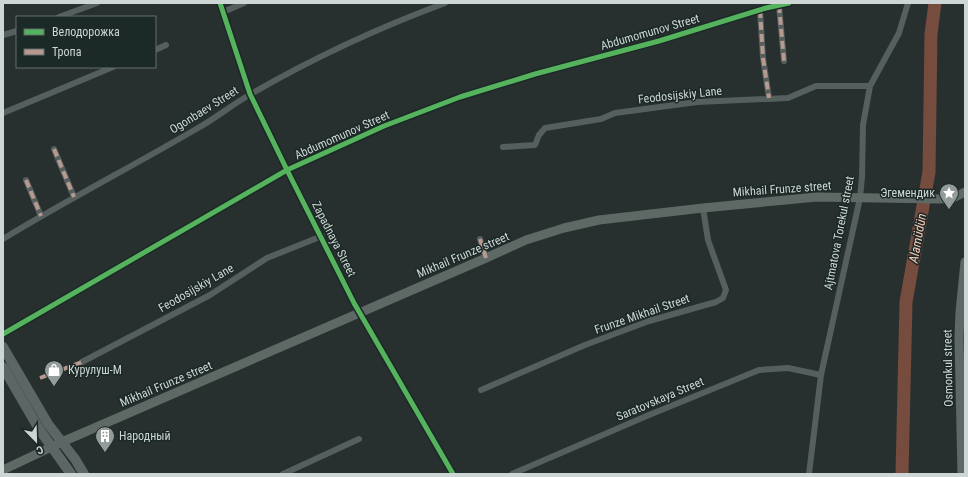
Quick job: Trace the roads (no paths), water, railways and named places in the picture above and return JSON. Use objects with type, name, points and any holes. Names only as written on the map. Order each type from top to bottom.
[{"type":"main road","name":"Mikhail Frunze street","points":[[3,470],[62,442],[526,240],[599,220],[703,208],[817,197],[939,199],[953,198],[965,192]]},
{"type":"main road","name":"Osmonkul street","points":[[962,474],[962,376],[959,325],[965,262]]},
{"type":"main road","points":[[3,347],[48,424],[84,474]]},
{"type":"main road","points":[[3,367],[39,429],[71,474]]},
{"type":"street","points":[[62,16],[97,3]]},
{"type":"street","name":"Zapadnaya Street","points":[[220,3],[250,94],[287,170],[360,312],[453,474]]},
{"type":"street","points":[[223,12],[244,3]]},
{"type":"street","name":"Ogonbaev Street","points":[[3,239],[74,197],[199,128],[250,94],[317,57],[406,18],[446,3]]},
{"type":"street","name":"Abdumomunov Street","points":[[3,334],[287,170],[384,126],[460,97],[534,74],[659,41],[760,10],[789,3]]},
{"type":"street","name":"Ajtmatova Torekul street","points":[[809,474],[821,375],[860,198],[862,177],[862,125],[870,86],[899,33],[908,3]]},
{"type":"street","points":[[779,5],[784,61]]},
{"type":"street","points":[[760,10],[763,58],[769,98]]},
{"type":"street","points":[[3,35],[16,31]]},
{"type":"street","points":[[156,50],[166,45]]},
{"type":"street","points":[[3,113],[111,68]]},
{"type":"street","name":"Feodosijskiy Lane","points":[[503,147],[535,146],[539,135],[545,128],[602,119],[615,113],[697,102],[788,98],[816,86],[870,86]]},
{"type":"street","points":[[54,149],[74,197]]},
{"type":"street","points":[[26,180],[41,216]]},
{"type":"street","name":"Frunze Mikhail Street","points":[[481,390],[586,345],[649,321],[716,302],[724,298],[726,290],[708,240],[703,208]]},
{"type":"street","name":"Feodosijskiy Lane","points":[[82,362],[210,295],[267,258],[322,236]]},
{"type":"street","points":[[480,239],[486,258]]},
{"type":"street","name":"Saratovskaya Street","points":[[512,474],[650,414],[758,370],[788,368],[821,375]]},
{"type":"street","points":[[283,474],[359,439]]},
{"type":"waterway","name":"Alamüdün","points":[[902,474],[906,302],[929,172],[931,34],[935,3]]},
{"type":"place","name":"Эгемендик","points":[[949,210]]},
{"type":"place","name":"Курулуш-М","points":[[54,387]]},
{"type":"place","name":"Народный","points":[[105,453]]}]
